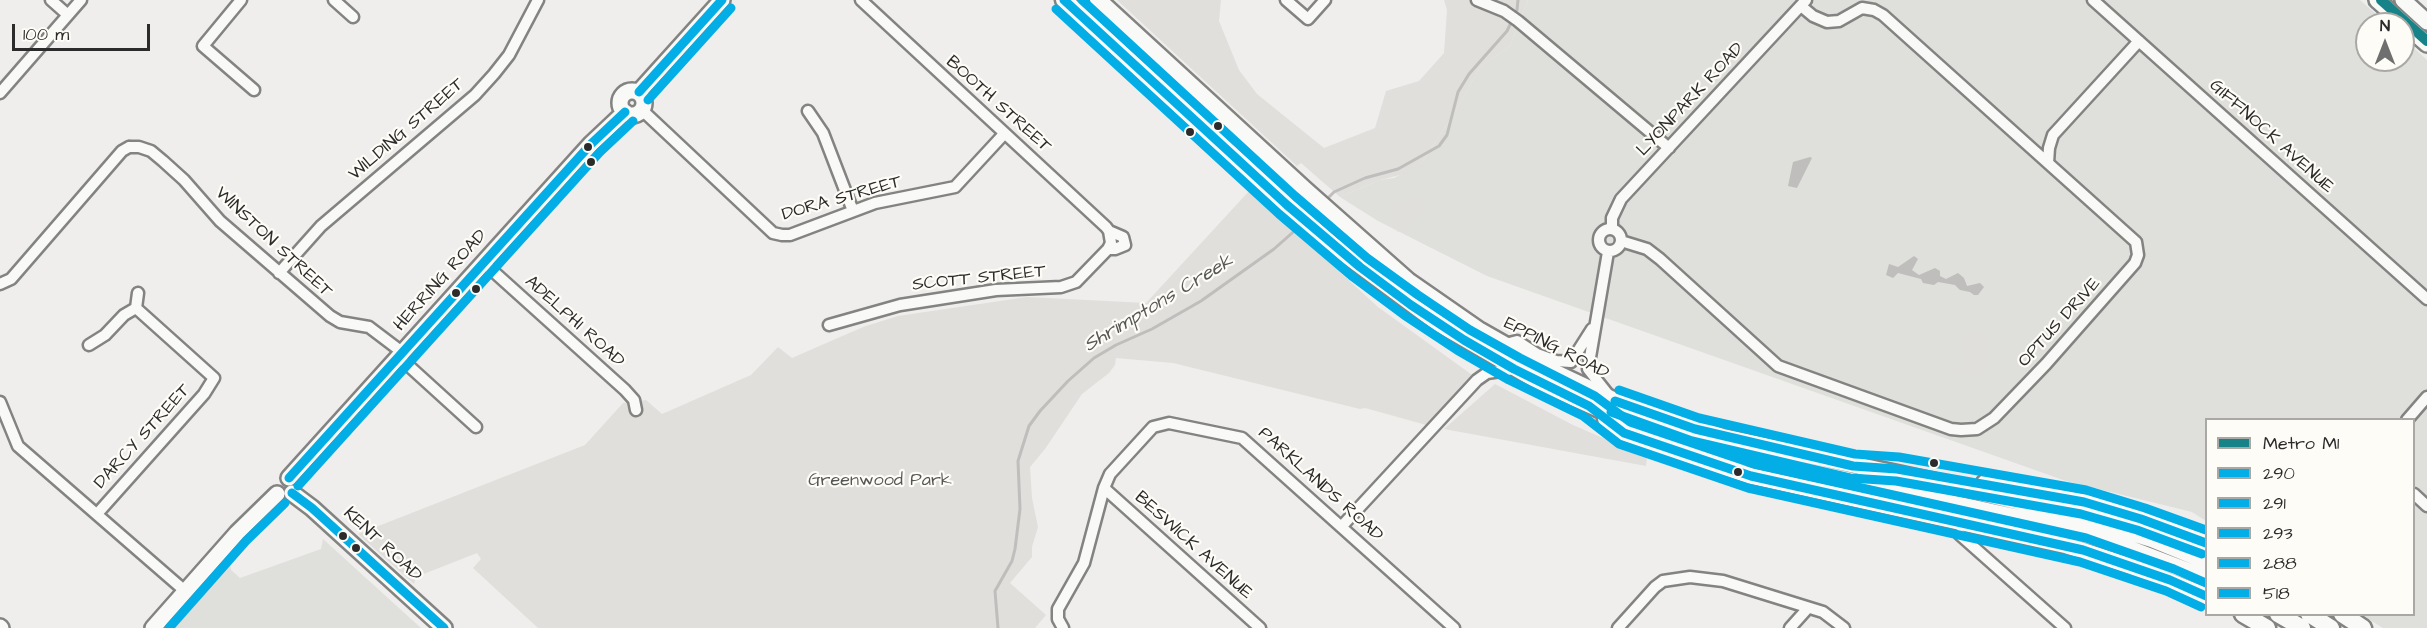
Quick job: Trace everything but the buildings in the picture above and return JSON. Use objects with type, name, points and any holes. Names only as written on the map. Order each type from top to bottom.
[{"type":"main road","name":"EPPING ROAD","points":[[1064,0],[1287,206],[1334,246],[1438,323],[1514,369],[1589,406],[1660,434],[1716,451],[2093,536],[2205,578]]},
{"type":"main road","name":"EPPING ROAD","points":[[1098,0],[1408,281],[1445,309],[1502,345],[1545,368],[1613,400],[1723,437],[2075,515],[2152,539],[2205,561]]},
{"type":"main road","points":[[1589,406],[1624,433],[1715,465],[1785,484],[2065,545],[2133,567],[2205,596]]},
{"type":"main road","points":[[1853,466],[1898,469],[2055,496],[2141,519],[2205,543]]},
{"type":"main road","points":[[2245,616],[2267,628]]},
{"type":"main road","points":[[2280,616],[2302,628]]},
{"type":"main road","points":[[2311,616],[2331,628]]},
{"type":"main road","points":[[2344,616],[2363,628]]},
{"type":"street","points":[[51,0],[68,15]]},
{"type":"street","points":[[0,93],[81,0]]},
{"type":"street","points":[[241,0],[203,46],[254,90]]},
{"type":"street","points":[[334,0],[354,17]]},
{"type":"street","name":"WILDING STREET","points":[[279,273],[321,226],[475,94],[494,74],[514,46],[538,0]]},
{"type":"street","points":[[639,92],[722,0]]},
{"type":"street","name":"BOOTH STREET","points":[[861,0],[1110,233]]},
{"type":"street","points":[[1286,0],[1308,19],[1325,0]]},
{"type":"street","name":"GIFFNOCK AVENUE","points":[[2093,0],[2427,299]]},
{"type":"street","points":[[2377,0],[2427,44]]},
{"type":"street","points":[[2403,0],[2427,22]]},
{"type":"street","points":[[1479,1],[1504,11],[1669,148]]},
{"type":"street","name":"LYONPARK ROAD","points":[[1612,228],[1612,218],[1621,199],[1804,3]]},
{"type":"street","name":"OPTUS DRIVE","points":[[1621,241],[1647,249],[1660,259],[1778,366],[1951,429],[1970,430],[1985,425],[2031,380],[2124,276],[2138,255],[2136,242],[1884,15],[1862,8],[1839,21],[1827,22],[1813,16],[1804,3]]},
{"type":"street","points":[[2049,163],[2049,148],[2053,135],[2139,41]]},
{"type":"street","points":[[631,90],[639,92],[645,102],[642,110],[636,114],[625,112],[620,105],[621,97],[631,90]]},
{"type":"street","name":"DORA STREET","points":[[642,110],[773,233],[790,235],[875,203],[955,187],[1004,134]]},
{"type":"street","points":[[808,111],[823,133],[853,211]]},
{"type":"street","name":"HERRING ROAD","points":[[284,494],[274,488],[275,482],[280,478],[289,478],[591,144],[625,112]]},
{"type":"street","name":"WINSTON STREET","points":[[0,284],[11,279],[129,143],[157,156],[184,180],[220,221],[330,316],[340,322],[369,327],[476,427]]},
{"type":"street","points":[[1612,228],[1621,241],[1617,248],[1608,252],[1600,245],[1598,237],[1603,230],[1612,228]]},
{"type":"street","name":"SCOTT STREET","points":[[829,325],[900,305],[996,290],[1061,286],[1076,282],[1108,249],[1110,233]]},
{"type":"street","points":[[1608,252],[1588,369],[1613,400]]},
{"type":"street","name":"ADELPHI ROAD","points":[[484,263],[625,390],[634,400],[636,410]]},
{"type":"street","points":[[89,345],[105,335],[124,315],[136,308],[138,293]]},
{"type":"street","name":"DARCY STREET","points":[[97,514],[204,394],[214,378],[136,308]]},
{"type":"street","points":[[1502,345],[1517,341],[1537,354],[1556,361],[1571,362],[1594,325]]},
{"type":"street","points":[[1342,526],[1481,376],[1514,369]]},
{"type":"street","points":[[2409,418],[2427,397]]},
{"type":"street","points":[[0,402],[18,446],[185,591]]},
{"type":"street","name":"PARKLANDS ROAD","points":[[1063,628],[1058,619],[1058,609],[1084,563],[1104,488],[1110,474],[1153,427],[1169,423],[1242,438],[1454,628]]},
{"type":"street","name":"BESWICK AVENUE","points":[[1104,488],[1260,628]]},
{"type":"street","points":[[153,628],[237,533],[284,494]]},
{"type":"street","name":"KENT ROAD","points":[[284,494],[312,508],[444,628]]},
{"type":"street","points":[[2415,495],[2427,506]]},
{"type":"street","points":[[1959,534],[2065,628]]},
{"type":"street","points":[[1618,628],[1663,580],[1690,577],[1723,580],[1823,612],[1844,628]]},
{"type":"street","points":[[1790,628],[1808,608]]},
{"type":"shaded area","points":[[1528,0],[2360,0],[2374,12],[2355,12],[2355,72],[2415,72],[2415,49],[2427,60],[2427,628],[2383,628],[2364,616],[2415,616],[2415,418],[2205,418],[2205,520],[2192,512],[2066,481],[1487,276],[1378,221],[1340,197],[1380,180],[1394,178],[1421,164],[1458,107],[1480,67],[1510,46]]},
{"type":"shaded area","points":[[1812,158],[1797,188],[1788,186],[1793,162]]},
{"type":"shaded area","points":[[1914,256],[1918,259],[1912,270],[1919,275],[1935,268],[1940,271],[1940,276],[1946,279],[1958,273],[1964,278],[1967,286],[1980,283],[1984,287],[1978,295],[1974,295],[1960,290],[1955,285],[1938,282],[1934,285],[1923,283],[1921,279],[1898,273],[1893,278],[1886,275],[1889,264],[1898,267]]},
{"type":"shaded area","points":[[323,539],[421,628],[172,628],[230,562],[231,570],[240,578],[321,549]]},
{"type":"green space","points":[[1117,0],[1221,0],[1219,21],[1239,70],[1257,94],[1324,148],[1375,128],[1386,91],[1419,81],[1444,53],[1447,10],[1444,0],[1528,0],[1510,46],[1480,67],[1458,107],[1421,164],[1408,173],[1380,180],[1340,197],[1301,163],[1297,166]]},
{"type":"green space","name":"Greenwood Park","points":[[1250,190],[1378,307],[1475,377],[1430,426],[1365,408],[1360,409],[1173,363],[1116,358],[1115,365],[1109,373],[1082,394],[1030,467],[1032,498],[1038,527],[1032,547],[1032,557],[1010,583],[1046,615],[1035,628],[538,628],[473,568],[481,559],[477,553],[416,577],[414,584],[358,534],[585,445],[623,403],[646,400],[662,414],[751,375],[778,347],[792,358],[863,327],[898,316],[1027,297],[1146,303]]},
{"type":"green space","points":[[1419,192],[1432,210],[1398,232],[1385,214]]},
{"type":"green space","points":[[1967,330],[1991,334],[1984,378],[1960,373]]},
{"type":"green space","points":[[1495,384],[1573,425],[1647,457],[1646,466],[1444,429]]},
{"type":"waterway","name":"Shrimptons Creek","points":[[1326,200],[1334,192],[1365,178],[1398,169],[1439,146],[1447,135],[1458,92],[1469,74],[1507,31],[1517,10],[1518,0]]},
{"type":"waterway","name":"Shrimptons Creek","points":[[998,628],[995,591],[1012,561],[1020,509],[1018,461],[1029,426],[1040,411],[1094,358],[1201,301],[1274,249],[1300,226]]},
{"type":"metro line","name":"M1","points":[[2381,0],[2427,41]]},
{"type":"transit line","name":"288","points":[[639,92],[722,0]]},
{"type":"transit line","name":"290","points":[[1064,0],[1287,205],[1360,267],[1411,305],[1464,340],[1514,369],[1589,406],[1624,433],[1751,476],[2083,550],[2170,580],[2205,596]]},
{"type":"transit line","name":"293","points":[[1082,0],[1295,196],[1367,258],[1470,330],[1595,396],[1630,422],[1754,464],[2086,538],[2174,569],[2205,583]]},
{"type":"transit line","name":"518","points":[[648,100],[731,8]]},
{"type":"transit line","name":"291","points":[[1056,9],[1279,214],[1353,277],[1404,315],[1457,350],[1509,380],[1583,416],[1619,444],[1748,488],[2080,562],[2166,591],[2201,607]]},
{"type":"transit line","name":"288","points":[[289,478],[591,144],[625,112]]},
{"type":"transit line","name":"518","points":[[298,486],[600,152],[633,121]]},
{"type":"transit line","name":"293","points":[[1619,390],[1699,418],[1855,454],[1899,457],[2086,490],[2205,530]]},
{"type":"transit line","name":"290","points":[[1615,401],[1695,429],[1853,466],[1897,469],[2084,502],[2141,519],[2205,543]]},
{"type":"transit line","name":"291","points":[[1611,412],[1692,441],[1850,478],[1896,481],[2081,514],[2137,530],[2202,554]]},
{"type":"transit line","name":"288","points":[[292,493],[312,508],[444,628]]},
{"type":"transit line","name":"518","points":[[169,628],[246,541],[285,503]]}]
